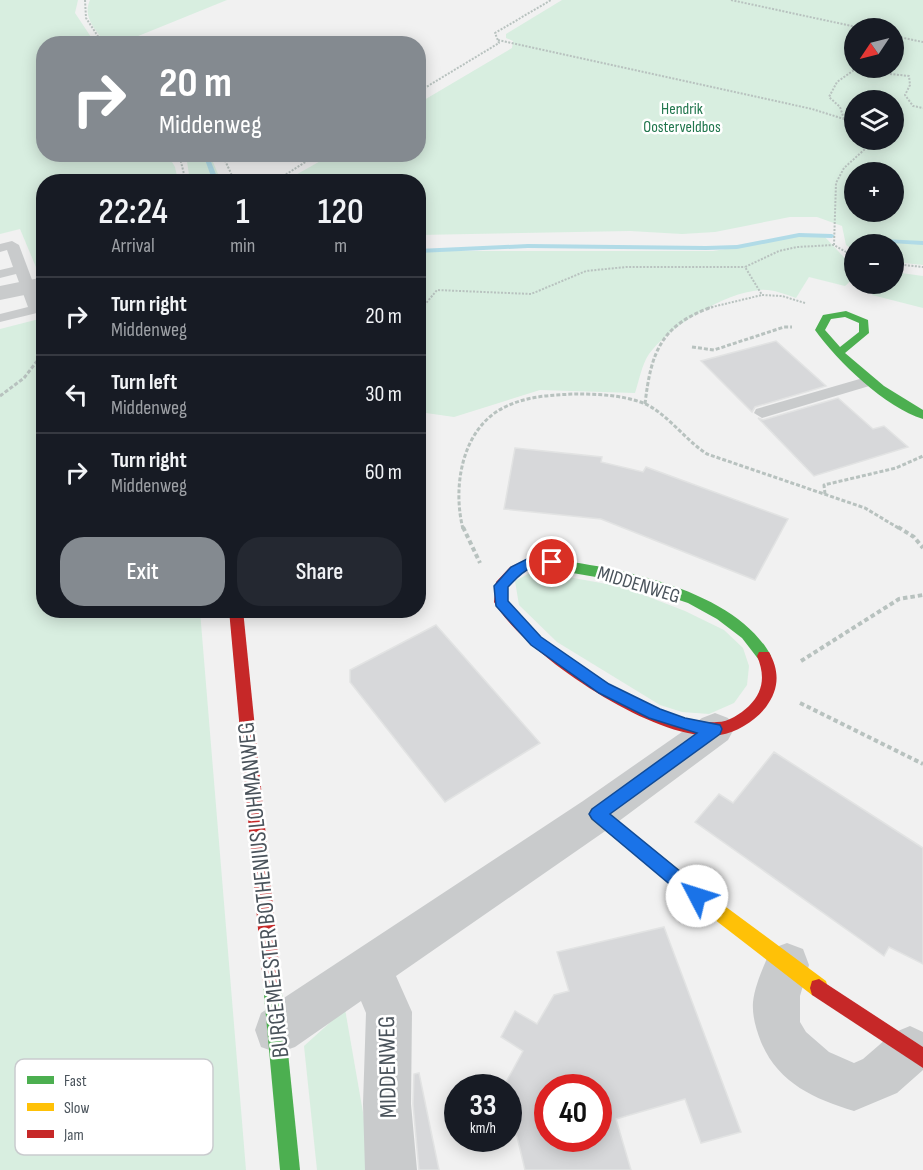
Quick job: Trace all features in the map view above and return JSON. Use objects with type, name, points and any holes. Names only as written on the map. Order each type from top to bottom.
[{"type":"street","points":[[0,293],[31,280]]},
{"type":"street","points":[[840,352],[864,333],[864,322],[851,313],[836,313],[826,317],[820,330],[828,342],[870,381],[923,415]]},
{"type":"street","name":"MIDDENWEG","points":[[501,586],[515,570],[531,562],[571,565],[632,579],[689,599],[727,617],[753,638],[770,681]]},
{"type":"street","points":[[501,586],[501,602],[536,641],[604,689],[654,714],[685,725],[715,729]]},
{"type":"street","name":"BURGEMEESTER BOTHENIUS LOHMANWEG","points":[[237,618],[290,1170]]},
{"type":"street","points":[[278,1030],[597,814],[715,729],[744,720],[762,702],[770,681]]},
{"type":"street","points":[[597,814],[711,908],[787,965],[916,1054],[880,1076],[854,1087],[822,1077],[797,1058],[777,1030],[776,1004],[787,965]]},
{"type":"street","name":"MIDDENWEG","points":[[369,968],[389,1012],[387,1104],[391,1170]]},
{"type":"lane","points":[[0,248],[12,245],[31,280],[36,309],[0,318]]},
{"type":"lane","points":[[0,274],[31,280]]},
{"type":"lane","points":[[762,413],[870,381]]},
{"type":"path","points":[[85,0],[82,8],[85,19],[97,36]]},
{"type":"path","points":[[426,87],[499,43],[495,33],[551,0]]},
{"type":"path","points":[[731,0],[844,24]]},
{"type":"path","points":[[904,38],[923,42]]},
{"type":"path","points":[[498,40],[812,109],[844,119]]},
{"type":"path","points":[[844,119],[840,107],[829,97],[837,82],[854,70],[909,76],[910,86],[905,95],[914,106],[923,108]]},
{"type":"path","points":[[834,245],[837,183],[844,168],[864,150]]},
{"type":"path","points":[[287,174],[305,162]]},
{"type":"path","points":[[426,303],[437,290],[531,294],[586,271],[637,267],[746,267],[779,251],[797,247],[834,245],[844,251]]},
{"type":"path","points":[[904,265],[923,267]]},
{"type":"path","points":[[746,267],[762,295]]},
{"type":"path","points":[[645,404],[653,362],[673,327],[720,303],[740,297],[782,296],[836,313]]},
{"type":"path","points":[[692,347],[714,350],[784,327],[820,330]]},
{"type":"path","points":[[0,396],[24,378],[36,362]]},
{"type":"path","points":[[501,586],[470,548],[462,530],[457,485],[463,459],[474,438],[492,414],[509,405],[562,393],[610,397],[645,404],[674,425],[689,442],[707,454],[865,508],[914,537],[923,548]]},
{"type":"path","points":[[825,494],[824,485],[896,468],[923,456]]},
{"type":"path","points":[[770,681],[899,599],[923,595]]},
{"type":"path","points":[[770,681],[923,764]]},
{"type":"green space","points":[[0,0],[78,0],[75,13],[90,36],[36,36],[36,162],[172,162],[176,174],[36,174],[36,267],[20,229],[0,234]]},
{"type":"green space","points":[[90,0],[227,0],[138,36],[100,36],[89,18]]},
{"type":"green space","name":"Hendrik Oosterveldbos","points":[[562,0],[923,0],[923,265],[904,263],[904,234],[844,236],[842,226],[817,217],[790,217],[715,232],[682,234],[630,231],[426,235],[426,174],[297,174],[319,162],[426,162],[426,99],[512,48],[513,41],[506,38],[506,34]]},
{"type":"green space","points":[[187,162],[213,162],[218,174],[189,174]]},
{"type":"green space","points":[[797,235],[824,236],[844,257],[844,286],[809,277],[796,298],[774,291],[760,290],[746,292],[715,304],[684,322],[658,343],[647,358],[635,393],[540,390],[454,417],[426,413],[426,251],[713,251]]},
{"type":"green space","points":[[904,273],[923,276],[923,308],[872,295],[904,294]]},
{"type":"green space","points":[[36,320],[36,618],[201,618],[246,1170],[0,1170],[0,329]]},
{"type":"green space","points":[[541,572],[623,587],[685,611],[724,630],[743,648],[749,666],[747,685],[734,703],[709,714],[682,712],[660,705],[557,642],[519,605],[515,581],[528,574]]},
{"type":"green space","points":[[345,1009],[373,1170],[317,1170],[304,1046]]},
{"type":"building","points":[[776,341],[826,386],[755,407],[752,412],[701,361]]},
{"type":"building","points":[[838,398],[873,429],[884,426],[908,447],[814,476],[758,418],[763,420]]},
{"type":"building","points":[[515,448],[602,457],[601,462],[643,472],[646,467],[788,519],[755,580],[601,519],[504,509]]},
{"type":"building","points":[[436,625],[540,743],[445,802],[350,682],[350,670]]},
{"type":"building","points":[[774,752],[923,848],[923,964],[889,947],[884,956],[695,822],[719,794],[733,803]]},
{"type":"building","points":[[664,927],[741,1132],[701,1143],[685,1099],[616,1119],[631,1170],[525,1170],[521,1152],[522,1074],[510,1074],[523,1051],[501,1037],[515,1011],[537,1024],[554,995],[569,991],[557,952]]},
{"type":"building","points":[[419,1073],[439,1170],[419,1170],[413,1104],[414,1074]]},
{"type":"waterway","points":[[208,162],[213,174]]},
{"type":"waterway","points":[[426,251],[528,246],[737,247],[799,235],[832,236]]},
{"type":"waterway","points":[[904,242],[923,243]]},
{"type":"traffic: fast","points":[[840,352],[864,333],[864,322],[846,314],[827,317],[820,330],[854,368],[894,398],[923,415]]},
{"type":"traffic: fast","points":[[531,562],[625,577],[693,599],[722,615],[747,634],[764,656]]},
{"type":"traffic: fast","points":[[272,984],[290,1170]]},
{"type":"traffic: slow","points":[[597,814],[716,910],[819,988]]},
{"type":"traffic: jam","points":[[531,562],[515,570],[501,586],[501,602],[528,634],[554,656],[598,685],[649,713],[698,728],[718,729],[735,724],[758,706],[769,688],[770,676],[764,656]]},
{"type":"traffic: jam","points":[[237,618],[272,984]]},
{"type":"traffic: jam","points":[[819,988],[923,1058]]},
{"type":"route","points":[[552,562],[531,562],[515,570],[501,586],[501,602],[536,641],[604,689],[654,714],[685,725],[715,729],[597,814],[697,896]]}]
